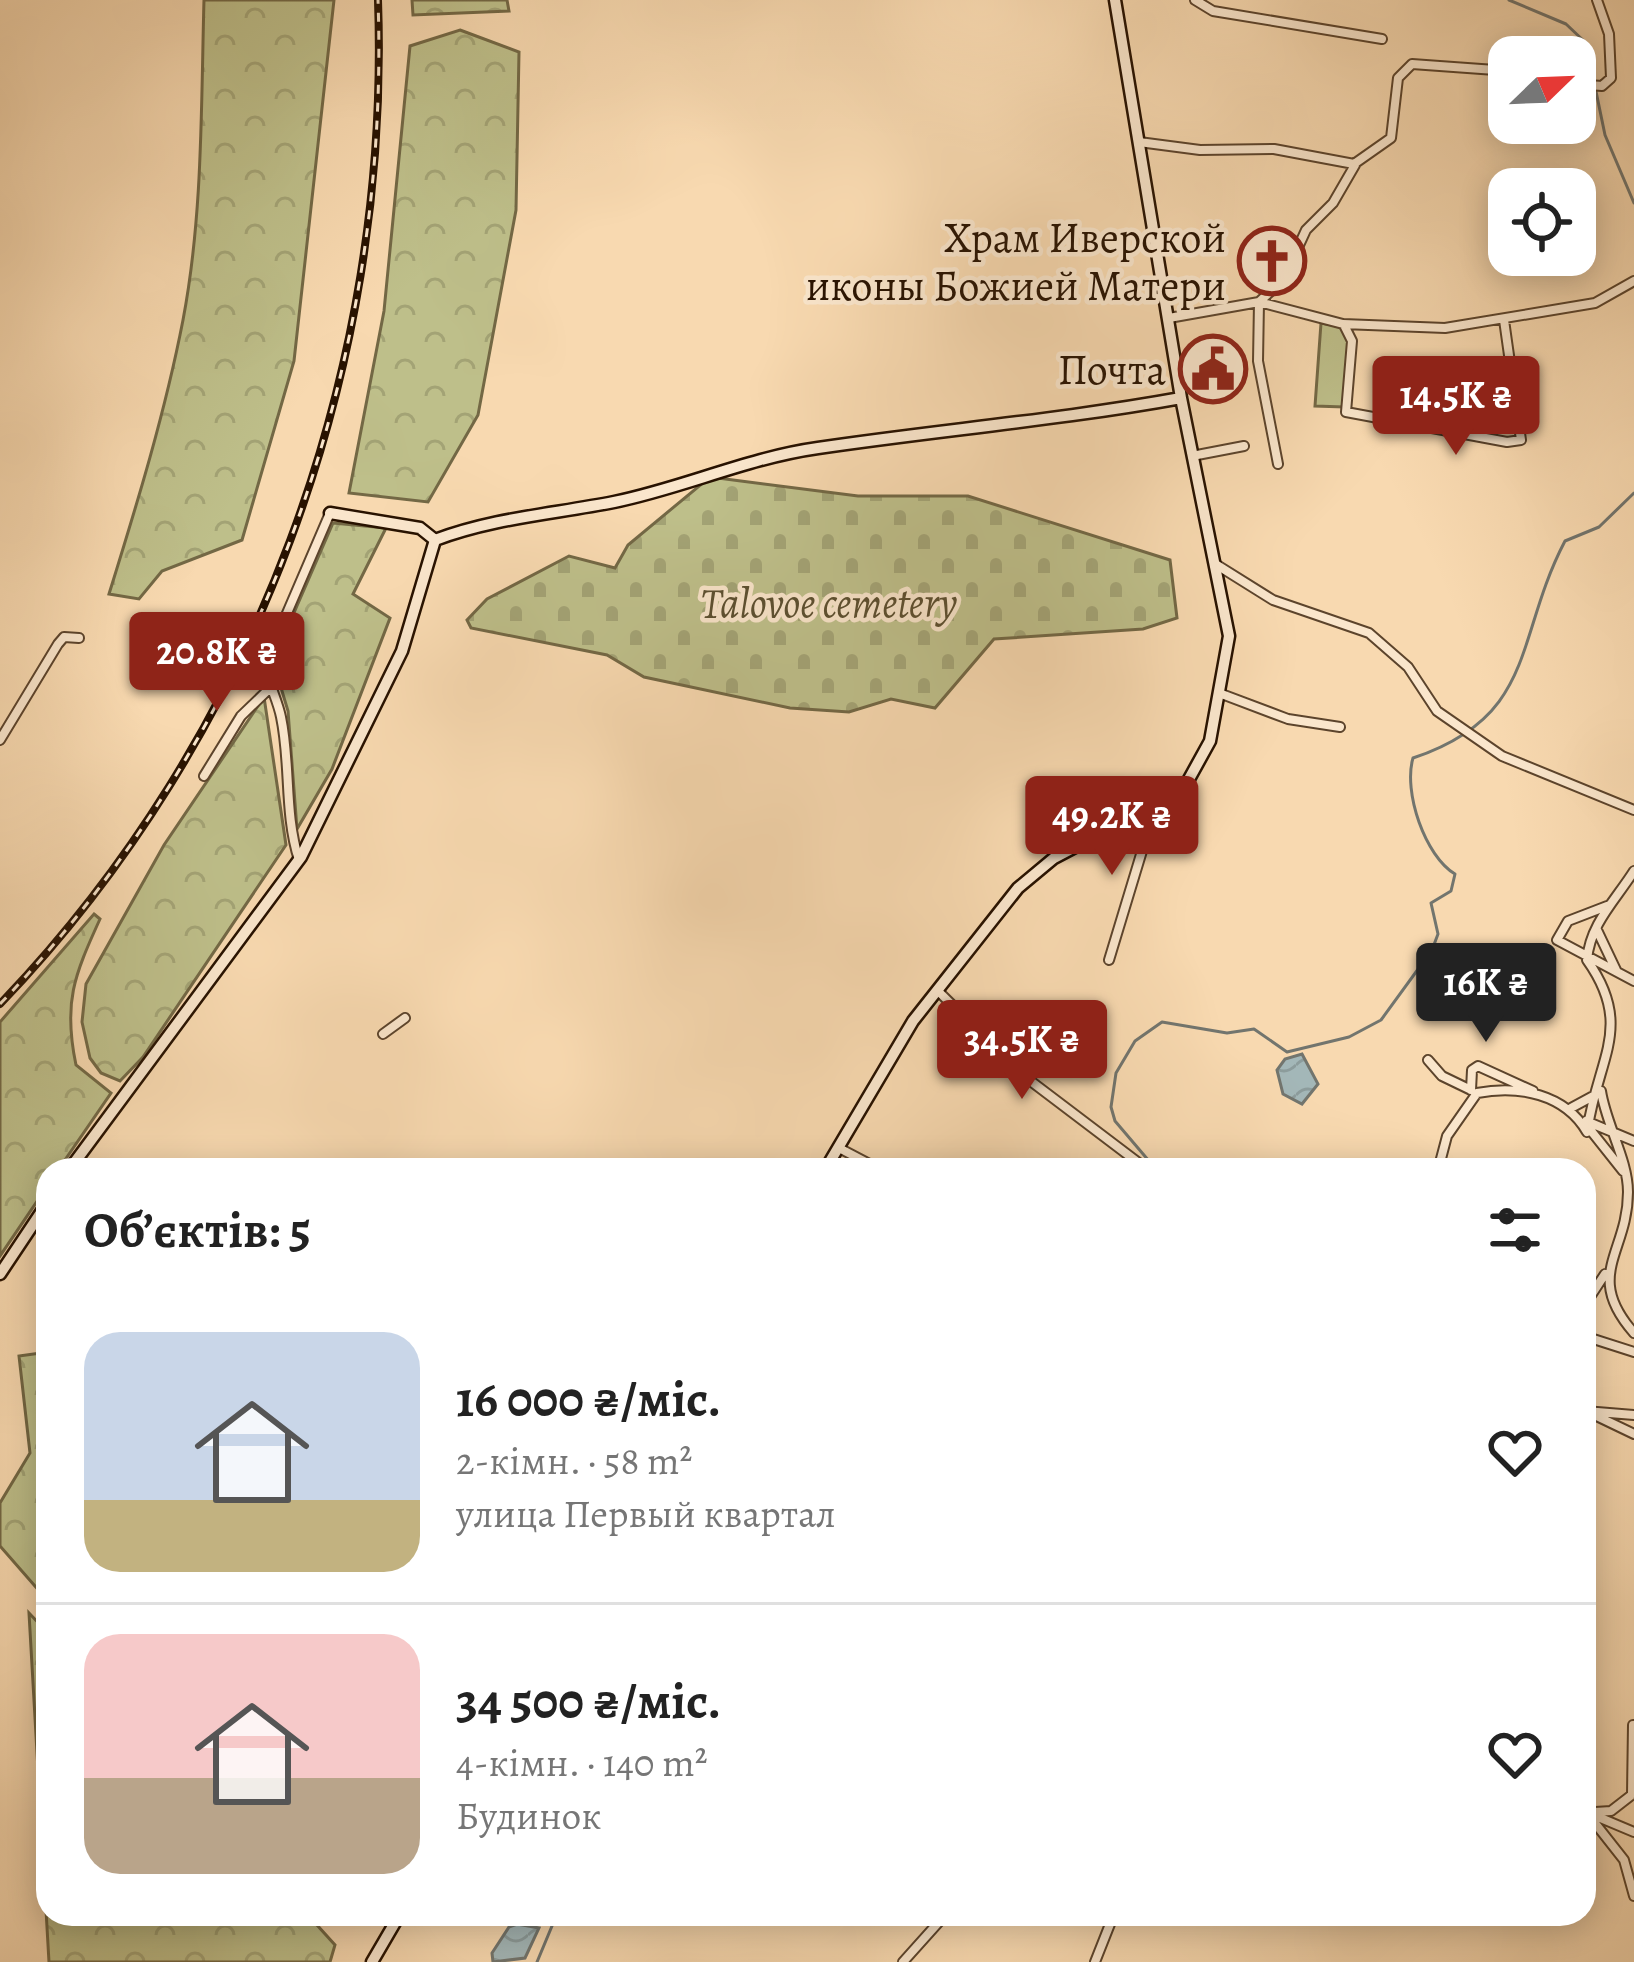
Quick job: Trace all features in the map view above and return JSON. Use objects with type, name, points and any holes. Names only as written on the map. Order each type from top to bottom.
[{"type":"street","points":[[832,1158],[937,990],[1018,888],[1085,839],[1155,808],[1197,772],[1220,694],[1229,636],[1181,398],[1115,0]]},
{"type":"street","points":[[1195,0],[1213,11],[1382,39]]},
{"type":"street","points":[[1596,85],[1611,78],[1612,59],[1597,0]]},
{"type":"street","points":[[1278,464],[1258,361],[1259,302],[1283,280],[1306,230],[1347,170],[1391,138],[1398,78],[1412,64],[1488,69]]},
{"type":"street","points":[[1138,142],[1200,150],[1274,148],[1347,170]]},
{"type":"street","points":[[1169,318],[1259,302],[1343,324],[1445,328],[1595,302],[1634,281]]},
{"type":"street","points":[[1343,324],[1352,341],[1346,412],[1507,442],[1521,440],[1504,320]]},
{"type":"street","points":[[435,540],[490,521],[618,501],[744,463],[817,448],[1068,419],[1181,398]]},
{"type":"street","points":[[1192,456],[1244,446]]},
{"type":"street","points":[[299,860],[291,836],[281,716],[269,688],[268,653],[330,513],[420,528],[435,540]]},
{"type":"street","points":[[78,1158],[299,860],[402,652],[435,540]]},
{"type":"street","points":[[1216,565],[1274,600],[1369,633],[1396,653],[1437,711],[1502,756],[1634,810]]},
{"type":"street","points":[[0,740],[58,644],[64,637],[80,638]]},
{"type":"street","points":[[204,776],[241,716],[269,688]]},
{"type":"street","points":[[1220,694],[1288,719],[1340,728]]},
{"type":"street","points":[[1046,788],[1085,820],[1125,821],[1149,835]]},
{"type":"street","points":[[1109,959],[1155,808]]},
{"type":"street","points":[[1085,820],[1085,839]]},
{"type":"street","points":[[1125,821],[1136,840]]},
{"type":"street","points":[[1588,960],[1596,929],[1634,871]]},
{"type":"street","points":[[1610,904],[1568,921],[1556,934],[1562,945],[1634,981]]},
{"type":"street","points":[[1596,929],[1618,973]]},
{"type":"street","points":[[1584,1120],[1620,1043],[1619,1005],[1605,976],[1588,960]]},
{"type":"street","points":[[937,990],[1024,1076],[1132,1158]]},
{"type":"street","points":[[382,1034],[405,1018]]},
{"type":"street","points":[[1427,1060],[1442,1076],[1474,1091],[1539,1095]]},
{"type":"street","points":[[1441,1158],[1447,1136],[1474,1091],[1472,1070],[1478,1066],[1570,1108],[1611,1136],[1634,1141]]},
{"type":"street","points":[[1570,1108],[1601,1090]]},
{"type":"street","points":[[1596,1288],[1606,1273],[1628,1188],[1601,1090]]},
{"type":"street","points":[[1584,1120],[1590,1135],[1623,1172]]},
{"type":"street","points":[[837,1148],[857,1158]]},
{"type":"street","points":[[0,1274],[36,1220]]},
{"type":"street","points":[[1606,1273],[1618,1316],[1634,1333]]},
{"type":"street","points":[[1596,1340],[1634,1352]]},
{"type":"street","points":[[1596,1411],[1634,1415]]},
{"type":"street","points":[[1596,1416],[1634,1434]]},
{"type":"street","points":[[1596,1812],[1611,1811],[1633,1794],[1633,1725]]},
{"type":"street","points":[[1596,1817],[1634,1832]]},
{"type":"street","points":[[1596,1825],[1624,1860],[1634,1896]]},
{"type":"street","points":[[372,1962],[393,1926]]},
{"type":"street","points":[[903,1962],[935,1926]]},
{"type":"street","points":[[1095,1962],[1109,1926]]},
{"type":"green space","points":[[204,0],[334,0],[294,361],[242,540],[162,571],[139,599],[109,594],[159,424],[190,280],[200,160]]},
{"type":"green space","points":[[412,0],[507,0],[509,11],[413,15]]},
{"type":"green space","points":[[460,30],[519,52],[516,210],[478,415],[428,502],[349,493],[384,311],[410,46]]},
{"type":"green space","points":[[1321,323],[1342,327],[1349,341],[1344,407],[1315,406]]},
{"type":"green space","name":"Talovoe cemetery","points":[[710,477],[858,496],[968,496],[1170,560],[1177,618],[1143,629],[994,639],[935,708],[891,699],[849,712],[790,708],[644,677],[607,655],[471,628],[467,620],[487,599],[569,556],[615,568],[628,545]]},
{"type":"green space","points":[[333,523],[386,528],[353,594],[390,618],[332,769],[297,829],[288,711],[273,661]]},
{"type":"green space","points":[[264,697],[286,845],[143,1057],[120,1081],[101,1073],[90,1058],[82,1022],[86,984],[164,845]]},
{"type":"green space","points":[[94,914],[100,919],[73,990],[72,1043],[76,1065],[111,1093],[66,1158],[36,1158],[36,1203],[0,1256],[0,1022]]},
{"type":"green space","points":[[36,1354],[36,1587],[0,1546],[0,1503],[30,1453],[19,1356]]},
{"type":"green space","points":[[29,1613],[36,1620],[36,1735]]},
{"type":"green space","points":[[47,1926],[318,1926],[335,1945],[330,1962],[49,1962]]},
{"type":"water","points":[[1302,1054],[1318,1084],[1302,1104],[1283,1094],[1277,1070],[1285,1059]]},
{"type":"water","points":[[509,1927],[539,1928],[525,1958],[493,1962],[492,1953]]},
{"type":"waterway","points":[[1509,0],[1566,24],[1586,43],[1605,135],[1634,203]]},
{"type":"waterway","points":[[1146,1158],[1115,1121],[1111,1107],[1116,1073],[1135,1041],[1162,1022],[1227,1033],[1254,1029],[1287,1052],[1349,1037],[1381,1020],[1432,950],[1438,934],[1431,903],[1451,891],[1455,874],[1434,853],[1419,822],[1411,788],[1413,758],[1453,741],[1482,720],[1503,696],[1565,541],[1599,527],[1634,493]]},
{"type":"waterway","points":[[537,1962],[552,1926]]},
{"type":"railway","points":[[0,1004],[91,899],[169,786],[236,666],[290,540],[332,410],[361,275],[376,138],[378,0]]},
{"type":"place","name":"Храм Иверской иконы Божией Матери","points":[[1272,261]]},
{"type":"place","name":"Почта","points":[[1213,369]]}]
